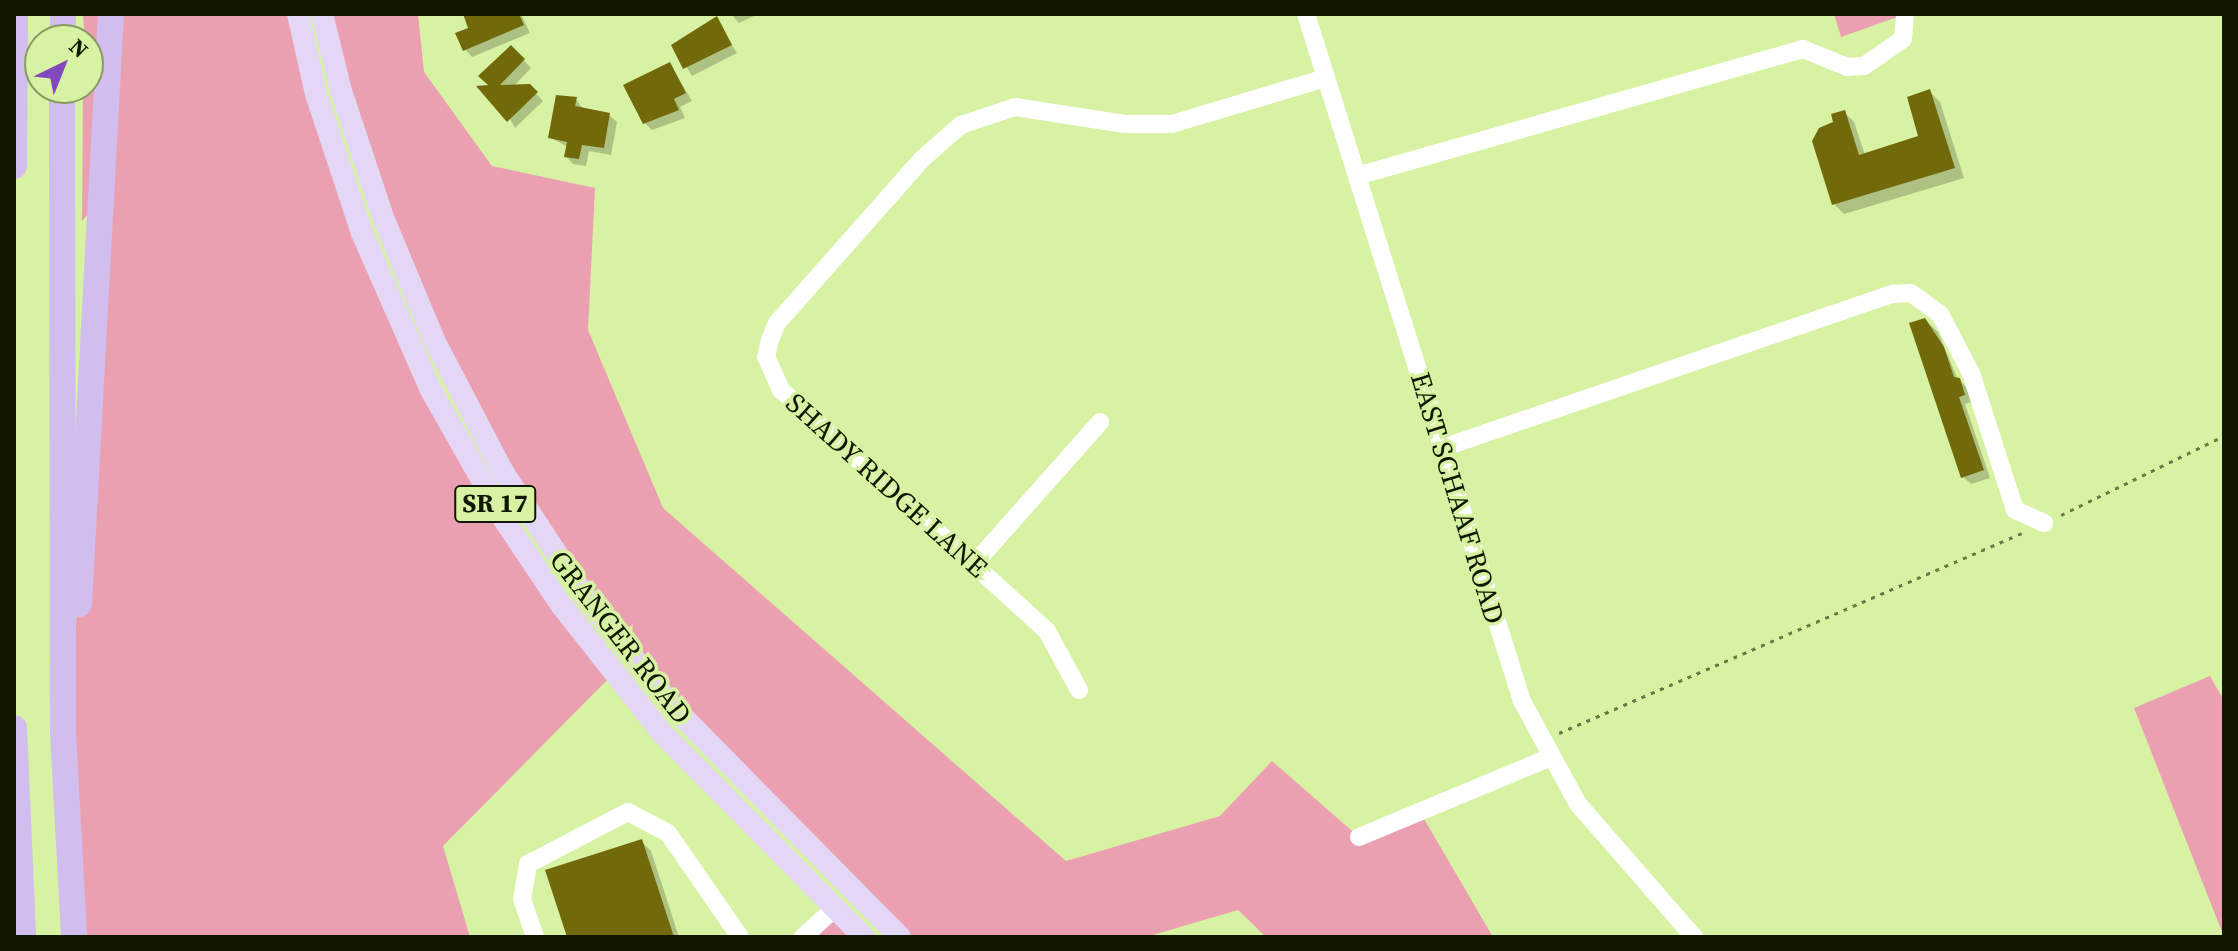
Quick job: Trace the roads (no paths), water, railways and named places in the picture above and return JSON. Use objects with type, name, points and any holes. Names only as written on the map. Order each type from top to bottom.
[{"type":"highway","points":[[14,166],[15,14]]},
{"type":"highway","points":[[65,815],[111,14]]},
{"type":"highway","points":[[62,104],[65,815],[74,937]]},
{"type":"highway","points":[[14,728],[23,937]]},
{"type":"main road","name":"GRANGER ROAD","points":[[298,14],[316,94],[362,233],[406,337],[470,463],[562,606],[613,674],[717,793],[864,937]]},
{"type":"main road","name":"GRANGER ROAD","points":[[322,14],[341,91],[384,220],[435,342],[503,472],[585,597],[670,704],[900,937]]},
{"type":"main road","points":[[835,908],[852,890]]},
{"type":"street","name":"EAST SCHAAF ROAD","points":[[1306,14],[1522,701],[1549,758],[1578,804],[1694,937]]},
{"type":"street","points":[[1357,176],[1803,49],[1847,67],[1864,66],[1903,39],[1905,17]]},
{"type":"street","name":"SHADY RIDGE LANE","points":[[1079,690],[1058,644],[781,390],[766,357],[777,323],[939,142],[991,112],[1044,108],[1125,124],[1172,124],[1325,78]]},
{"type":"street","points":[[1442,448],[1893,294],[1911,293],[1940,314],[1971,373],[2015,510],[2044,523]]},
{"type":"street","points":[[974,564],[1100,422]]},
{"type":"street","points":[[1359,837],[1549,758]]},
{"type":"street","points":[[535,937],[522,899],[528,864],[628,812],[668,833],[740,937]]},
{"type":"street","points":[[803,937],[835,908]]}]
